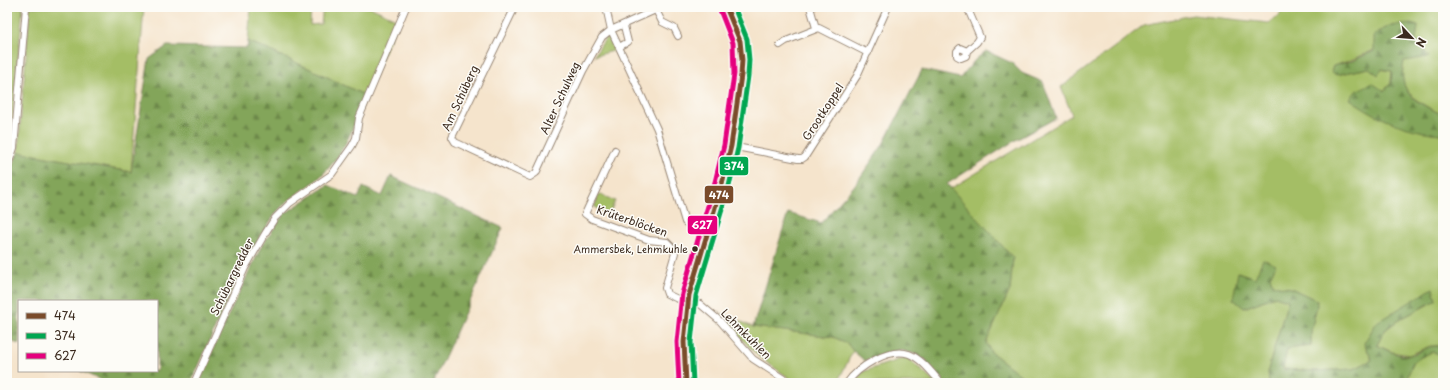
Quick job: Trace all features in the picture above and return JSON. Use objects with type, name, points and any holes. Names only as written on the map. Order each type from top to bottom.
[{"type":"main road","points":[[686,383],[684,342],[688,302],[695,268],[720,194],[731,146],[742,60],[738,34],[726,7]]},
{"type":"street","points":[[7,168],[14,148],[26,7]]},
{"type":"street","name":"Schübargredder","points":[[194,383],[245,268],[268,228],[290,203],[332,174],[352,146],[356,138],[360,118],[406,7]]},
{"type":"street","name":"Am Schüberg","points":[[514,7],[452,137],[455,142],[527,176],[532,176]]},
{"type":"street","points":[[606,7],[611,30],[655,124],[685,222],[693,228],[707,233]]},
{"type":"street","points":[[611,30],[624,26],[662,7]]},
{"type":"street","points":[[810,7],[816,28]]},
{"type":"street","name":"Grootkoppel","points":[[731,146],[802,159],[838,108],[857,76],[888,7]]},
{"type":"street","points":[[966,51],[977,42],[980,37],[967,7]]},
{"type":"street","points":[[656,10],[662,22],[674,28],[678,36]]},
{"type":"street","points":[[619,47],[628,42],[624,26]]},
{"type":"street","points":[[780,45],[816,28],[822,28],[868,53]]},
{"type":"street","name":"Alter Schulweg","points":[[532,176],[536,173],[588,62],[600,41],[611,30]]},
{"type":"street","name":"Krüterblöcken","points":[[615,150],[585,214],[637,236],[649,240],[666,242],[670,245],[675,253],[665,290],[670,296],[688,302]]},
{"type":"street","name":"Lehmkuhlen","points":[[688,302],[698,303],[704,307],[720,321],[753,359],[790,383]]},
{"type":"street","points":[[847,383],[858,370],[868,362],[902,353],[909,354],[920,360],[942,383]]},
{"type":"green space","points":[[7,7],[23,7],[9,152],[7,157]]},
{"type":"green space","points":[[30,7],[144,7],[131,172],[18,152]]},
{"type":"green space","points":[[251,7],[311,7],[310,25],[321,24],[323,7],[370,7],[398,20],[366,96],[248,41]]},
{"type":"green space","points":[[1284,7],[1443,7],[1443,115],[1418,101],[1411,95],[1402,81],[1404,61],[1414,41],[1418,26],[1366,54],[1333,66],[1336,75],[1369,68],[1392,71],[1391,83],[1384,91],[1431,133],[1443,134],[1443,346],[1430,346],[1409,355],[1392,352],[1377,345],[1385,330],[1397,321],[1436,300],[1433,288],[1364,343],[1372,360],[1354,369],[1314,371],[1283,369],[1287,349],[1311,346],[1311,331],[1318,301],[1291,288],[1273,286],[1270,277],[1244,308],[1275,296],[1288,300],[1268,370],[1269,383],[1021,383],[1023,377],[991,352],[986,343],[1010,290],[1013,258],[950,189],[1072,115],[1061,87],[1144,25],[1193,15],[1269,23],[1278,17]]},
{"type":"green space","points":[[1411,24],[1418,26],[1416,39],[1429,57],[1404,61],[1403,82],[1406,90],[1417,101],[1443,115],[1443,134],[1430,133],[1394,123],[1372,113],[1350,99],[1356,91],[1372,83],[1384,91],[1391,83],[1392,71],[1382,69],[1378,75],[1369,68],[1336,75],[1331,71],[1333,66],[1352,61],[1374,51],[1374,35],[1389,26]]},
{"type":"green space","points":[[607,36],[612,39],[617,50],[594,56]]},
{"type":"green space","points":[[248,41],[366,96],[345,145],[333,163],[320,177],[283,206],[264,231],[240,273],[191,383],[108,383],[82,372],[158,372],[158,300],[18,300],[18,344],[7,340],[7,178],[18,152],[131,172],[149,59],[167,46],[247,48]]},
{"type":"green space","points":[[986,51],[1012,63],[1022,73],[1043,82],[1056,118],[1014,141],[947,184],[1013,258],[1010,290],[986,343],[991,352],[1023,377],[1021,383],[944,383],[915,354],[900,350],[865,361],[853,351],[847,343],[833,337],[753,327],[788,213],[821,223],[854,186],[882,146],[922,70],[960,78],[975,60]]},
{"type":"green space","points":[[391,176],[503,228],[433,383],[198,383],[262,245],[284,214],[328,185],[358,198],[363,187],[382,196]]},
{"type":"green space","points":[[599,194],[615,201],[609,214],[594,207]]},
{"type":"green space","points":[[1263,259],[1276,265],[1270,277],[1273,285],[1291,288],[1318,301],[1311,331],[1311,346],[1287,349],[1283,369],[1314,371],[1354,369],[1372,360],[1364,343],[1377,322],[1433,288],[1436,300],[1397,321],[1385,330],[1377,345],[1393,353],[1401,355],[1410,355],[1432,346],[1443,346],[1443,356],[1432,352],[1415,360],[1404,383],[1269,383],[1268,370],[1288,300],[1275,296],[1244,308],[1233,299],[1238,272],[1255,278]]},
{"type":"green space","points":[[721,313],[753,327],[833,337],[847,343],[853,351],[837,383],[796,383],[758,356],[737,334]]},
{"type":"green space","points":[[1432,352],[1443,356],[1443,383],[1404,383],[1415,360]]},
{"type":"green space","points":[[907,357],[935,383],[855,383],[862,372]]},
{"type":"transit line","name":"474","points":[[686,383],[684,342],[689,295],[722,184],[731,146],[741,75],[742,60],[740,41],[726,7]]},
{"type":"transit line","name":"374","points":[[693,383],[691,342],[696,296],[729,186],[738,148],[748,76],[749,60],[747,39],[734,7]]},
{"type":"transit line","name":"627","points":[[679,383],[677,342],[682,294],[715,182],[724,145],[734,74],[733,43],[720,10]]},
{"type":"place","name":"Ammersbek, Lehmkuhle","points":[[695,249]]}]
